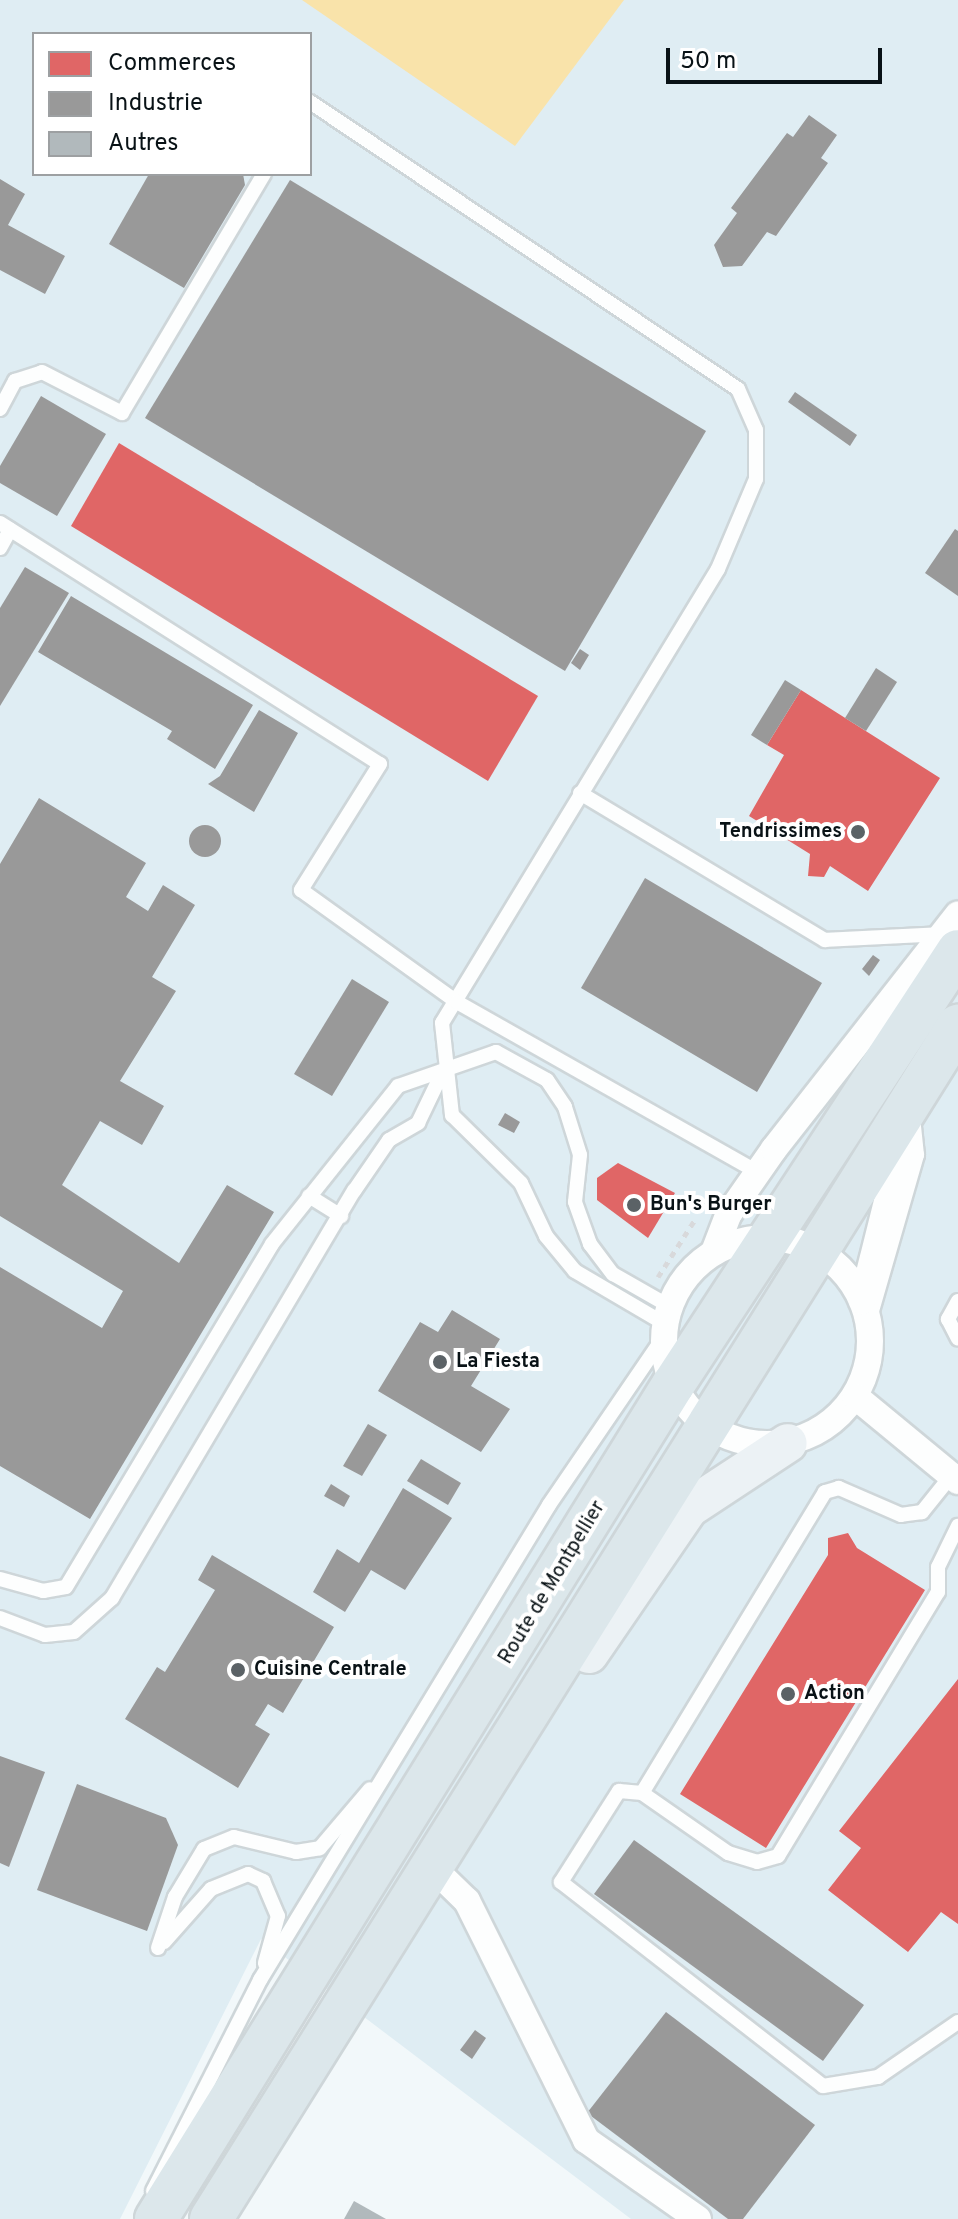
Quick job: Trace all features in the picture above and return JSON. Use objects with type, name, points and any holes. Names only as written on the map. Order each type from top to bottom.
[{"type":"main road","name":"Route de Montpellier","points":[[156,2219],[673,1385],[769,1238],[953,933]]},
{"type":"main road","points":[[211,2219],[706,1424],[918,1098],[958,1026]]},
{"type":"street","points":[[788,1443],[746,1443],[706,1424],[673,1385],[662,1313],[714,1252],[757,1172],[953,933]]},
{"type":"street","points":[[482,1785],[525,1753],[689,1508],[788,1443],[827,1427],[856,1397],[871,1359],[866,1310],[885,1190],[918,1098]]},
{"type":"street","points":[[714,1252],[769,1238],[818,1249],[853,1281],[866,1310]]},
{"type":"street","points":[[856,1397],[956,1474]]},
{"type":"street","points":[[431,1866],[467,1901],[586,2140],[698,2219]]},
{"type":"lane","points":[[312,103],[738,389],[756,430],[756,479],[718,569],[442,1023],[444,1071],[452,1115],[521,1183],[546,1236],[575,1271],[662,1313]]},
{"type":"lane","points":[[0,409],[15,381],[42,372],[122,413],[263,176]]},
{"type":"lane","points":[[0,548],[5,527],[380,764],[301,890],[457,1002],[757,1172]]},
{"type":"lane","points":[[580,793],[825,940],[953,933]]},
{"type":"lane","points":[[0,1579],[43,1591],[66,1587],[272,1244],[398,1086],[496,1052],[547,1080],[580,1155],[575,1202],[590,1244],[613,1274],[662,1313]]},
{"type":"lane","points":[[0,1618],[45,1635],[74,1632],[112,1598],[341,1216],[389,1140],[418,1123],[444,1071]]},
{"type":"lane","points":[[309,1196],[341,1216]]},
{"type":"lane","points":[[958,1301],[948,1319],[958,1339]]},
{"type":"lane","points":[[145,2219],[162,2163],[260,1980],[662,1313]]},
{"type":"lane","points":[[642,1793],[825,1492],[839,1488],[901,1515],[922,1512],[956,1474]]},
{"type":"lane","points":[[958,1526],[938,1567],[938,1592],[778,1856],[757,1862],[728,1853],[642,1793],[619,1791],[561,1882],[823,2086],[878,2077],[958,2022]]},
{"type":"lane","points":[[260,1980],[278,1916],[263,1881],[248,1874],[211,1889],[158,1948],[204,1849],[234,1837],[296,1852],[320,1848],[394,1756]]},
{"type":"path","points":[[662,1313],[703,1206]]},
{"type":"shaded area","points":[[0,0],[958,0],[958,2219],[631,2219],[261,1939],[120,2219],[0,2219]]},
{"type":"shaded area","points":[[302,0],[624,0],[515,146]]},
{"type":"building: Commerces","points":[[119,443],[538,696],[488,781],[71,526]]},
{"type":"building: Commerces","points":[[801,690],[940,778],[868,891],[830,866],[824,877],[808,876],[810,854],[749,816],[784,755],[767,745]]},
{"type":"building: Commerces","name":"Bun's Burger","points":[[618,1163],[675,1193],[648,1238],[597,1200],[597,1178]]},
{"type":"building: Commerces","points":[[848,1533],[857,1548],[925,1590],[766,1848],[680,1794],[828,1555],[828,1538]]},
{"type":"building: Commerces","points":[[958,1679],[958,1924],[941,1912],[908,1952],[828,1890],[861,1848],[839,1831]]},
{"type":"building: Industrie","points":[[809,115],[837,135],[821,158],[828,163],[776,236],[767,232],[742,266],[723,267],[714,245],[737,213],[731,208],[787,133],[793,137]]},
{"type":"building: Industrie","points":[[148,176],[243,176],[245,185],[184,288],[109,244]]},
{"type":"building: Industrie","points":[[0,179],[25,194],[8,225],[65,256],[45,294],[0,270]]},
{"type":"building: Industrie","points":[[290,180],[706,431],[565,671],[145,418]]},
{"type":"building: Industrie","points":[[795,392],[857,435],[850,446],[788,402]]},
{"type":"building: Industrie","points":[[41,396],[106,434],[57,516],[0,483],[0,466]]},
{"type":"building: Industrie","points":[[955,529],[958,531],[958,596],[925,573]]},
{"type":"building: Industrie","points":[[25,567],[69,593],[0,706],[0,608]]},
{"type":"building: Industrie","points":[[71,596],[253,705],[215,769],[167,739],[172,731],[38,652]]},
{"type":"building: Industrie","points":[[580,649],[589,655],[580,670],[571,663]]},
{"type":"building: Industrie","points":[[876,668],[897,682],[866,731],[845,718]]},
{"type":"building: Industrie","points":[[785,680],[801,690],[767,745],[751,735]]},
{"type":"building: Industrie","points":[[259,710],[298,733],[254,812],[208,784],[220,776]]},
{"type":"building: Industrie","points":[[39,798],[146,863],[126,897],[148,911],[163,885],[195,905],[152,977],[176,991],[120,1081],[164,1106],[142,1145],[100,1121],[62,1185],[179,1263],[227,1185],[274,1212],[90,1519],[0,1466],[0,1267],[102,1328],[123,1291],[0,1216],[0,864]]},
{"type":"building: Industrie","points":[[205,825],[217,829],[221,841],[217,853],[205,857],[193,853],[189,841],[193,829]]},
{"type":"building: Industrie","points":[[645,878],[822,983],[757,1092],[581,988]]},
{"type":"building: Industrie","points":[[873,955],[880,960],[869,976],[862,969]]},
{"type":"building: Industrie","points":[[352,979],[389,1002],[332,1096],[294,1074]]},
{"type":"building: Industrie","points":[[505,1113],[520,1122],[514,1133],[498,1125]]},
{"type":"building: Industrie","name":"La Fiesta","points":[[452,1310],[500,1339],[471,1386],[510,1409],[481,1452],[378,1391],[420,1322],[438,1332]]},
{"type":"building: Industrie","points":[[368,1424],[387,1435],[362,1476],[343,1466]]},
{"type":"building: Industrie","points":[[421,1459],[461,1483],[448,1505],[407,1481]]},
{"type":"building: Industrie","points":[[331,1484],[350,1496],[344,1507],[324,1496]]},
{"type":"building: Industrie","points":[[403,1488],[452,1518],[405,1590],[371,1570],[345,1612],[313,1592],[337,1549],[359,1563]]},
{"type":"building: Industrie","name":"Cuisine Centrale","points":[[212,1555],[334,1627],[283,1713],[268,1704],[255,1725],[270,1734],[238,1788],[125,1719],[157,1667],[165,1672],[215,1590],[198,1580]]},
{"type":"building: Industrie","points":[[0,1756],[45,1772],[9,1867],[0,1863]]},
{"type":"building: Industrie","points":[[77,1784],[166,1818],[178,1845],[147,1931],[37,1890]]},
{"type":"building: Industrie","points":[[634,1840],[864,2005],[823,2061],[594,1894]]},
{"type":"building: Industrie","points":[[666,2012],[815,2125],[743,2219],[728,2219],[587,2113]]},
{"type":"building: Industrie","points":[[475,2030],[486,2038],[472,2059],[460,2050]]},
{"type":"building: Autres","points":[[354,2201],[386,2219],[344,2219]]},
{"type":"place","name":"Tendrissimes","points":[[858,832]]},
{"type":"place","name":"Bun's Burger","points":[[634,1205]]},
{"type":"place","name":"La Fiesta","points":[[440,1362]]},
{"type":"place","name":"Cuisine Centrale","points":[[238,1670]]},
{"type":"place","name":"Action","points":[[788,1694]]}]
